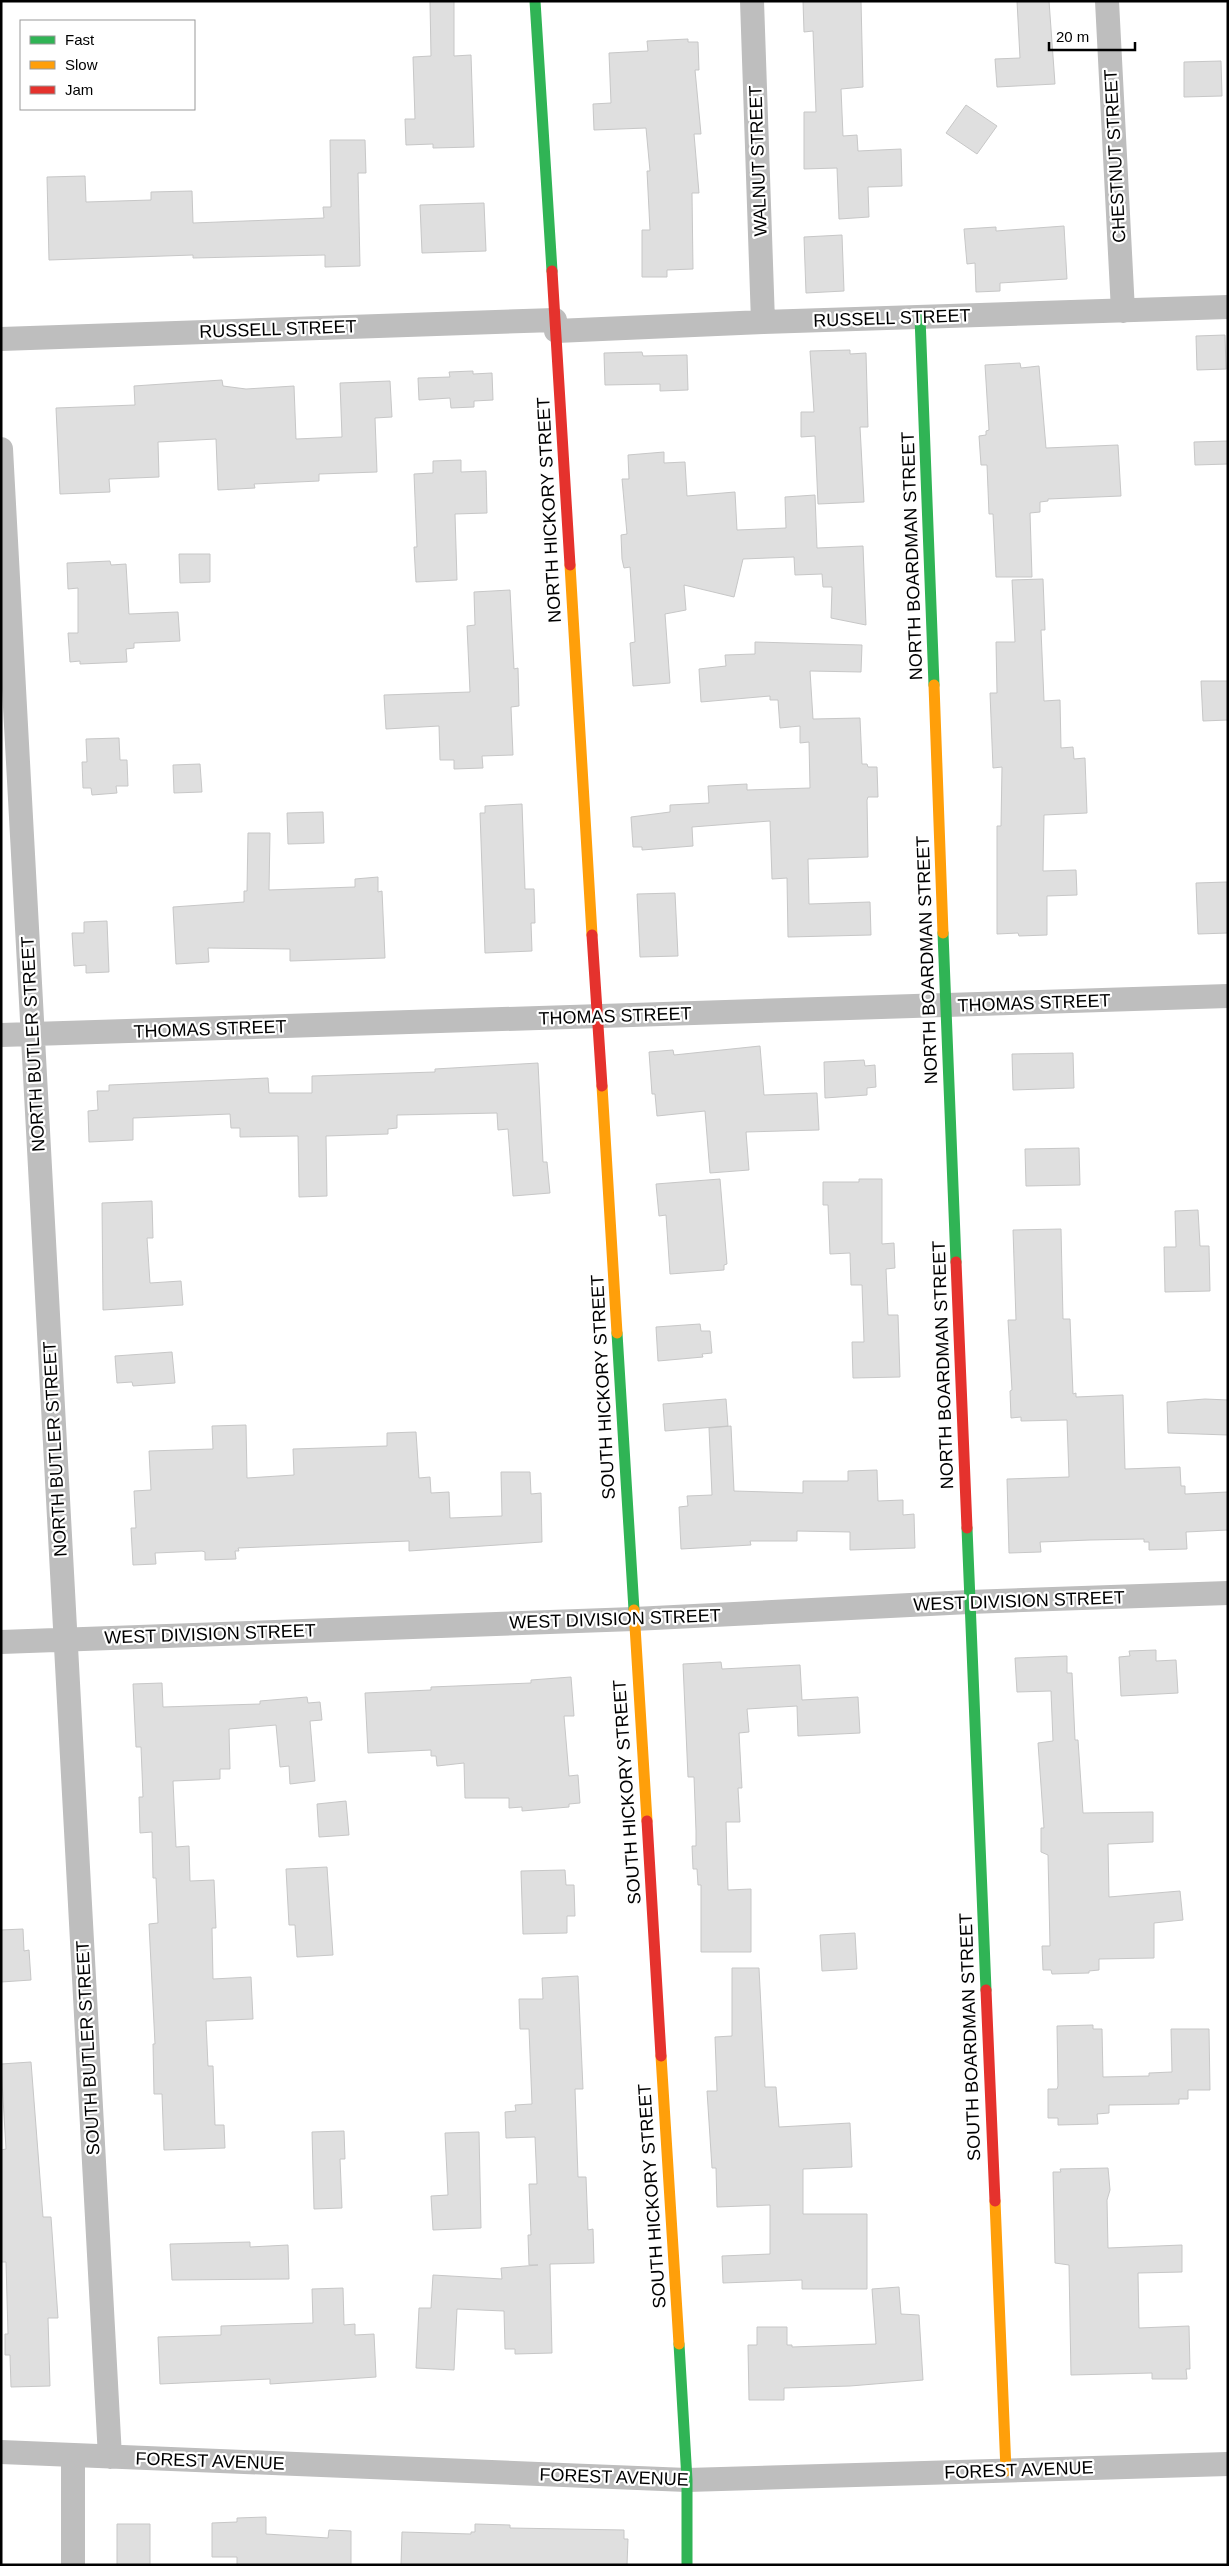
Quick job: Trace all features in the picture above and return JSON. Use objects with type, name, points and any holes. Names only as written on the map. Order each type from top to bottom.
[{"type":"street","name":"NORTH HICKORY STREET","points":[[536,1],[598,1016]]},
{"type":"street","name":"WALNUT STREET","points":[[752,1],[762,322]]},
{"type":"street","name":"CHESTNUT STREET","points":[[1107,1],[1123,311]]},
{"type":"street","name":"RUSSELL STREET","points":[[1,339],[556,325],[762,322],[1228,307]]},
{"type":"street","name":"NORTH BOARDMAN STREET","points":[[920,317],[969,1602]]},
{"type":"street","name":"NORTH BUTLER STREET","points":[[1,449],[66,1639]]},
{"type":"street","name":"THOMAS STREET","points":[[1,1035],[1228,996]]},
{"type":"street","name":"SOUTH HICKORY STREET","points":[[598,1016],[687,2480],[687,2565]]},
{"type":"street","name":"WEST DIVISION STREET","points":[[1,1642],[634,1619],[969,1602],[1228,1593]]},
{"type":"street","name":"SOUTH BOARDMAN STREET","points":[[969,1602],[1006,2470]]},
{"type":"street","name":"SOUTH BUTLER STREET","points":[[66,1639],[110,2456]]},
{"type":"street","name":"FOREST AVENUE","points":[[1,2452],[687,2480],[1228,2464]]},
{"type":"street","points":[[73,2455],[73,2565]]},
{"type":"building","points":[[430,1],[454,1],[454,56],[471,55],[474,147],[433,148],[433,144],[406,145],[405,119],[415,119],[413,57],[431,56]]},
{"type":"building","points":[[803,1],[861,1],[863,87],[841,89],[843,136],[857,135],[858,151],[901,149],[902,186],[868,187],[869,217],[839,219],[837,168],[804,169],[804,112],[816,112],[813,31],[804,32]]},
{"type":"building","points":[[1017,1],[1049,1],[1055,84],[997,87],[995,59],[1020,58]]},
{"type":"building","points":[[688,39],[688,42],[698,42],[699,70],[695,70],[701,134],[694,134],[699,193],[692,193],[693,269],[667,270],[667,277],[642,277],[642,230],[650,230],[647,171],[650,171],[646,128],[594,130],[593,104],[611,103],[609,53],[648,51],[647,41]]},
{"type":"building","points":[[1221,61],[1222,96],[1184,97],[1184,62]]},
{"type":"building","points":[[966,105],[997,126],[977,154],[946,133]]},
{"type":"building","points":[[330,140],[365,140],[366,173],[358,173],[360,266],[325,267],[325,255],[193,258],[193,255],[49,260],[47,177],[85,176],[86,202],[151,200],[151,192],[192,191],[193,223],[324,218],[323,207],[331,207]]},
{"type":"building","points":[[484,203],[486,251],[422,253],[420,205]]},
{"type":"building","points":[[1064,226],[1067,279],[1000,283],[1000,291],[976,292],[975,263],[967,264],[964,229],[996,227],[996,231]]},
{"type":"building","points":[[842,235],[844,291],[806,293],[804,237]]},
{"type":"building","points":[[1225,335],[1226,369],[1197,370],[1196,336]]},
{"type":"building","points":[[850,350],[850,354],[866,353],[868,427],[860,427],[864,502],[818,504],[815,436],[801,437],[801,412],[814,412],[810,351]]},
{"type":"building","points":[[642,352],[643,356],[687,355],[688,390],[660,391],[660,384],[605,385],[604,353]]},
{"type":"building","points":[[1020,363],[1021,368],[1039,366],[1046,448],[1118,445],[1121,496],[1048,499],[1048,501],[1040,502],[1040,512],[1030,513],[1032,577],[996,577],[993,514],[989,514],[987,465],[981,465],[979,436],[986,435],[986,431],[989,430],[985,365]]},
{"type":"building","points":[[473,371],[473,374],[492,373],[493,400],[474,401],[474,407],[451,408],[450,398],[419,400],[418,378],[450,377],[449,372]]},
{"type":"building","points":[[222,380],[223,386],[246,389],[294,386],[296,439],[342,437],[340,383],[390,381],[392,417],[375,418],[377,472],[319,474],[319,481],[254,484],[255,488],[218,490],[216,439],[158,442],[159,477],[109,479],[110,492],[60,494],[56,408],[135,405],[134,386]]},
{"type":"building","points":[[1228,441],[1228,464],[1195,465],[1194,442]]},
{"type":"building","points":[[664,452],[664,463],[685,462],[687,496],[735,492],[737,530],[786,528],[785,497],[815,495],[817,548],[863,546],[866,625],[831,618],[832,587],[823,587],[822,574],[795,575],[794,557],[743,559],[734,597],[684,585],[686,610],[665,614],[670,683],[633,686],[630,643],[635,642],[630,567],[624,568],[622,559],[621,535],[627,534],[622,479],[629,479],[628,455]]},
{"type":"building","points":[[461,460],[461,472],[486,471],[487,513],[455,514],[457,580],[416,582],[414,547],[417,547],[414,474],[433,473],[433,461]]},
{"type":"building","points":[[179,554],[210,554],[210,582],[180,583]]},
{"type":"building","points":[[110,561],[111,565],[126,564],[129,614],[178,612],[180,641],[134,643],[134,648],[126,649],[127,662],[80,664],[80,661],[70,662],[68,633],[78,633],[78,588],[68,589],[67,563]]},
{"type":"building","points":[[1043,579],[1045,630],[1041,630],[1044,701],[1060,700],[1061,748],[1073,747],[1074,759],[1085,758],[1087,813],[1044,815],[1043,871],[1076,870],[1077,895],[1047,896],[1047,935],[1019,936],[1018,933],[997,934],[997,826],[1001,826],[1002,767],[993,768],[990,693],[997,693],[996,642],[1015,642],[1012,580]]},
{"type":"building","points":[[510,590],[514,669],[518,668],[519,706],[511,707],[513,755],[482,756],[483,768],[454,769],[454,760],[440,760],[439,726],[386,729],[384,695],[470,692],[467,626],[475,625],[474,592]]},
{"type":"building","points":[[755,642],[862,645],[861,672],[810,671],[813,719],[860,718],[862,764],[867,764],[868,767],[877,767],[878,797],[868,797],[867,800],[868,857],[808,859],[809,904],[870,902],[871,935],[788,937],[787,878],[772,879],[770,821],[692,827],[693,846],[642,850],[642,847],[633,847],[631,817],[670,812],[670,805],[709,803],[708,786],[747,784],[747,790],[810,788],[809,742],[800,743],[800,726],[780,728],[778,700],[770,700],[770,696],[701,702],[699,669],[726,666],[725,655],[755,654]]},
{"type":"building","points":[[1201,681],[1228,681],[1228,720],[1203,721]]},
{"type":"building","points":[[119,738],[120,760],[127,760],[128,786],[116,786],[117,793],[92,795],[91,788],[83,788],[82,762],[87,762],[86,739]]},
{"type":"building","points":[[200,764],[202,792],[174,793],[173,765]]},
{"type":"building","points":[[522,804],[525,889],[534,889],[535,923],[531,923],[532,951],[485,953],[480,813],[485,813],[485,806]]},
{"type":"building","points":[[323,812],[324,843],[288,844],[287,813]]},
{"type":"building","points":[[248,833],[270,833],[269,890],[355,887],[355,879],[378,877],[378,892],[382,891],[385,958],[290,961],[290,949],[208,948],[209,962],[176,964],[173,907],[244,902],[244,891],[247,891]]},
{"type":"building","points":[[1227,882],[1228,933],[1198,934],[1196,883]]},
{"type":"building","points":[[675,893],[678,956],[640,957],[637,894]]},
{"type":"building","points":[[107,921],[109,972],[86,973],[86,965],[74,966],[72,933],[84,933],[84,922]]},
{"type":"building","points":[[760,1046],[764,1095],[817,1093],[819,1130],[746,1132],[749,1170],[710,1173],[705,1111],[657,1116],[655,1094],[652,1094],[649,1052],[673,1050],[674,1055]]},
{"type":"building","points":[[1073,1053],[1074,1088],[1013,1090],[1012,1054]]},
{"type":"building","points":[[864,1060],[865,1066],[875,1065],[876,1087],[867,1088],[867,1095],[825,1098],[824,1062]]},
{"type":"building","points":[[538,1063],[543,1162],[547,1162],[550,1193],[513,1196],[508,1129],[498,1130],[497,1113],[397,1115],[397,1128],[388,1129],[388,1134],[326,1136],[327,1196],[299,1197],[298,1136],[240,1137],[240,1128],[231,1128],[230,1114],[133,1118],[133,1140],[89,1142],[88,1111],[98,1110],[97,1091],[109,1091],[109,1085],[268,1078],[269,1093],[312,1093],[312,1076],[435,1072],[435,1069]]},
{"type":"building","points":[[1079,1148],[1080,1185],[1026,1186],[1025,1149]]},
{"type":"building","points":[[720,1179],[727,1264],[724,1265],[724,1270],[670,1274],[666,1215],[659,1216],[656,1184]]},
{"type":"building","points":[[859,1179],[882,1179],[882,1244],[894,1243],[895,1268],[886,1269],[888,1315],[898,1315],[900,1377],[853,1378],[852,1342],[864,1342],[862,1285],[851,1285],[850,1253],[830,1254],[828,1205],[823,1205],[823,1182],[859,1182]]},
{"type":"building","points":[[152,1201],[153,1238],[147,1238],[150,1283],[181,1281],[183,1305],[103,1310],[102,1203]]},
{"type":"building","points":[[1198,1210],[1200,1246],[1209,1246],[1210,1291],[1165,1292],[1164,1247],[1176,1247],[1175,1211]]},
{"type":"building","points":[[1061,1229],[1063,1319],[1070,1319],[1073,1394],[1076,1393],[1076,1397],[1123,1395],[1125,1469],[1180,1467],[1181,1486],[1185,1486],[1185,1494],[1228,1492],[1228,1530],[1186,1532],[1187,1549],[1149,1550],[1149,1542],[1144,1542],[1144,1539],[1090,1540],[1040,1542],[1041,1552],[1009,1553],[1007,1479],[1069,1477],[1067,1420],[1021,1421],[1021,1417],[1011,1418],[1010,1391],[1012,1390],[1008,1320],[1016,1320],[1013,1230]]},
{"type":"building","points":[[700,1324],[701,1331],[710,1331],[712,1353],[702,1354],[703,1357],[658,1361],[656,1327]]},
{"type":"building","points":[[172,1352],[175,1383],[133,1386],[132,1382],[117,1383],[115,1356]]},
{"type":"building","points":[[726,1399],[728,1426],[665,1431],[663,1404]]},
{"type":"building","points":[[1205,1399],[1228,1400],[1228,1435],[1168,1433],[1167,1402]]},
{"type":"building","points":[[246,1425],[247,1478],[294,1475],[293,1449],[387,1446],[387,1433],[416,1432],[419,1478],[430,1477],[431,1493],[449,1492],[450,1518],[502,1516],[501,1472],[530,1472],[531,1494],[541,1493],[542,1542],[409,1551],[409,1541],[238,1548],[239,1551],[235,1551],[236,1559],[205,1560],[205,1552],[202,1551],[155,1553],[156,1564],[133,1565],[131,1528],[136,1528],[134,1491],[151,1490],[149,1451],[213,1449],[212,1426]]},
{"type":"building","points":[[731,1426],[734,1491],[803,1493],[803,1481],[848,1481],[848,1471],[877,1470],[878,1501],[903,1500],[903,1515],[914,1514],[915,1548],[850,1550],[850,1532],[797,1531],[797,1541],[750,1541],[751,1545],[681,1549],[679,1507],[688,1506],[687,1496],[712,1495],[709,1428]]},
{"type":"building","points":[[1156,1650],[1156,1661],[1176,1660],[1178,1693],[1121,1696],[1119,1657],[1130,1656],[1129,1651]]},
{"type":"building","points":[[1067,1656],[1067,1673],[1072,1673],[1075,1740],[1078,1740],[1083,1813],[1153,1812],[1153,1842],[1108,1844],[1109,1897],[1180,1891],[1183,1920],[1154,1923],[1154,1958],[1099,1959],[1099,1970],[1089,1971],[1089,1973],[1052,1974],[1051,1970],[1043,1970],[1042,1946],[1050,1946],[1048,1855],[1041,1852],[1041,1828],[1044,1828],[1038,1743],[1053,1741],[1051,1691],[1017,1692],[1015,1658]]},
{"type":"building","points":[[721,1662],[722,1669],[800,1665],[802,1700],[858,1697],[860,1733],[798,1736],[797,1706],[747,1709],[749,1732],[739,1733],[742,1788],[738,1788],[740,1822],[726,1822],[728,1890],[751,1889],[751,1952],[701,1952],[701,1885],[698,1885],[697,1869],[693,1869],[692,1846],[696,1846],[694,1777],[688,1777],[683,1664]]},
{"type":"building","points":[[571,1677],[574,1716],[564,1716],[569,1776],[578,1775],[580,1803],[569,1804],[569,1807],[522,1811],[522,1807],[509,1808],[509,1798],[465,1798],[464,1763],[437,1766],[436,1756],[431,1756],[431,1750],[368,1753],[365,1693],[431,1690],[431,1687],[531,1683],[531,1680]]},
{"type":"building","points":[[162,1683],[163,1707],[260,1704],[260,1701],[307,1697],[308,1703],[320,1702],[322,1720],[310,1721],[315,1781],[290,1784],[289,1766],[280,1767],[276,1725],[229,1729],[230,1769],[220,1769],[220,1779],[173,1781],[176,1847],[189,1846],[190,1881],[214,1880],[216,1928],[212,1928],[213,1979],[251,1977],[253,2019],[206,2021],[208,2066],[213,2066],[215,2125],[224,2125],[225,2148],[164,2150],[162,2094],[154,2094],[153,2044],[155,2044],[149,1924],[158,1923],[156,1878],[153,1878],[152,1832],[140,1833],[139,1797],[143,1797],[141,1747],[136,1747],[133,1684]]},
{"type":"building","points":[[346,1801],[349,1835],[319,1837],[317,1804]]},
{"type":"building","points":[[327,1867],[333,1955],[297,1957],[295,1925],[289,1925],[286,1869]]},
{"type":"building","points":[[565,1870],[566,1885],[574,1885],[575,1916],[567,1916],[567,1933],[523,1934],[521,1871]]},
{"type":"building","points":[[23,1929],[24,1951],[29,1950],[31,1980],[1,1982],[1,1930]]},
{"type":"building","points":[[855,1933],[857,1969],[822,1971],[820,1935]]},
{"type":"building","points":[[732,1968],[759,1968],[765,2087],[776,2087],[779,2127],[850,2123],[852,2167],[803,2169],[803,2214],[867,2214],[867,2289],[802,2289],[802,2280],[723,2283],[722,2256],[770,2254],[770,2205],[717,2207],[716,2168],[712,2168],[707,2091],[717,2091],[715,2037],[732,2036]]},
{"type":"building","points":[[578,1976],[583,2089],[575,2089],[578,2177],[586,2177],[588,2230],[593,2229],[594,2263],[550,2264],[552,2353],[515,2354],[515,2349],[505,2349],[504,2311],[457,2309],[454,2370],[416,2368],[419,2308],[431,2308],[433,2275],[502,2279],[501,2268],[538,2265],[529,2265],[528,2235],[531,2235],[529,2184],[537,2184],[535,2137],[506,2138],[505,2112],[516,2111],[515,2105],[532,2104],[529,2029],[520,2029],[519,1999],[543,1999],[542,1978]]},
{"type":"building","points":[[1093,2025],[1093,2029],[1102,2029],[1103,2077],[1149,2076],[1149,2073],[1172,2072],[1171,2029],[1209,2029],[1210,2090],[1188,2090],[1188,2099],[1179,2099],[1179,2104],[1109,2105],[1109,2113],[1097,2114],[1098,2124],[1058,2125],[1058,2118],[1048,2118],[1048,2089],[1057,2089],[1058,2086],[1057,2026]]},
{"type":"building","points":[[31,2062],[43,2217],[51,2217],[58,2318],[48,2318],[50,2386],[11,2387],[10,2355],[5,2355],[5,2334],[8,2334],[6,2262],[1,2262],[1,2150],[6,2149],[1,2064]]},
{"type":"building","points":[[344,2131],[345,2159],[340,2159],[342,2208],[314,2209],[312,2132]]},
{"type":"building","points":[[479,2132],[481,2228],[433,2230],[431,2196],[448,2195],[445,2133]]},
{"type":"building","points":[[1108,2168],[1110,2190],[1107,2200],[1108,2248],[1182,2245],[1182,2272],[1138,2273],[1139,2328],[1189,2326],[1190,2369],[1186,2369],[1187,2379],[1152,2379],[1152,2373],[1071,2375],[1069,2265],[1055,2263],[1053,2172],[1061,2172],[1060,2169]]},
{"type":"building","points":[[250,2242],[250,2247],[288,2245],[289,2279],[172,2280],[170,2244]]},
{"type":"building","points":[[899,2287],[901,2314],[919,2315],[923,2380],[850,2386],[784,2388],[784,2400],[749,2400],[748,2345],[757,2345],[757,2327],[787,2327],[787,2345],[792,2345],[792,2347],[876,2344],[872,2289]]},
{"type":"building","points":[[343,2288],[344,2325],[355,2324],[355,2335],[374,2334],[376,2377],[270,2384],[270,2379],[160,2384],[158,2337],[221,2335],[221,2326],[313,2323],[312,2289]]},
{"type":"building","points":[[266,2517],[266,2534],[328,2538],[329,2530],[351,2531],[351,2565],[237,2565],[237,2557],[212,2557],[212,2523],[237,2522],[237,2518]]},
{"type":"building","points":[[117,2524],[150,2524],[150,2565],[117,2565]]},
{"type":"building","points":[[475,2524],[510,2525],[510,2528],[624,2530],[624,2539],[628,2539],[627,2565],[401,2565],[402,2532],[471,2534],[471,2532],[475,2532]]},
{"type":"traffic: fast","points":[[535,1],[552,271]]},
{"type":"traffic: fast","points":[[920,317],[934,685]]},
{"type":"traffic: fast","points":[[943,933],[956,1262]]},
{"type":"traffic: fast","points":[[617,1333],[634,1610]]},
{"type":"traffic: fast","points":[[967,1528],[986,1990]]},
{"type":"traffic: fast","points":[[679,2344],[687,2480],[687,2565]]},
{"type":"traffic: slow","points":[[570,565],[592,935]]},
{"type":"traffic: slow","points":[[934,685],[943,933]]},
{"type":"traffic: slow","points":[[602,1086],[617,1333]]},
{"type":"traffic: slow","points":[[634,1610],[647,1821]]},
{"type":"traffic: slow","points":[[661,2056],[679,2344]]},
{"type":"traffic: slow","points":[[995,2201],[1006,2471]]},
{"type":"traffic: jam","points":[[552,271],[570,565]]},
{"type":"traffic: jam","points":[[592,935],[602,1086]]},
{"type":"traffic: jam","points":[[956,1262],[967,1528]]},
{"type":"traffic: jam","points":[[647,1821],[661,2056]]},
{"type":"traffic: jam","points":[[986,1990],[995,2201]]}]
